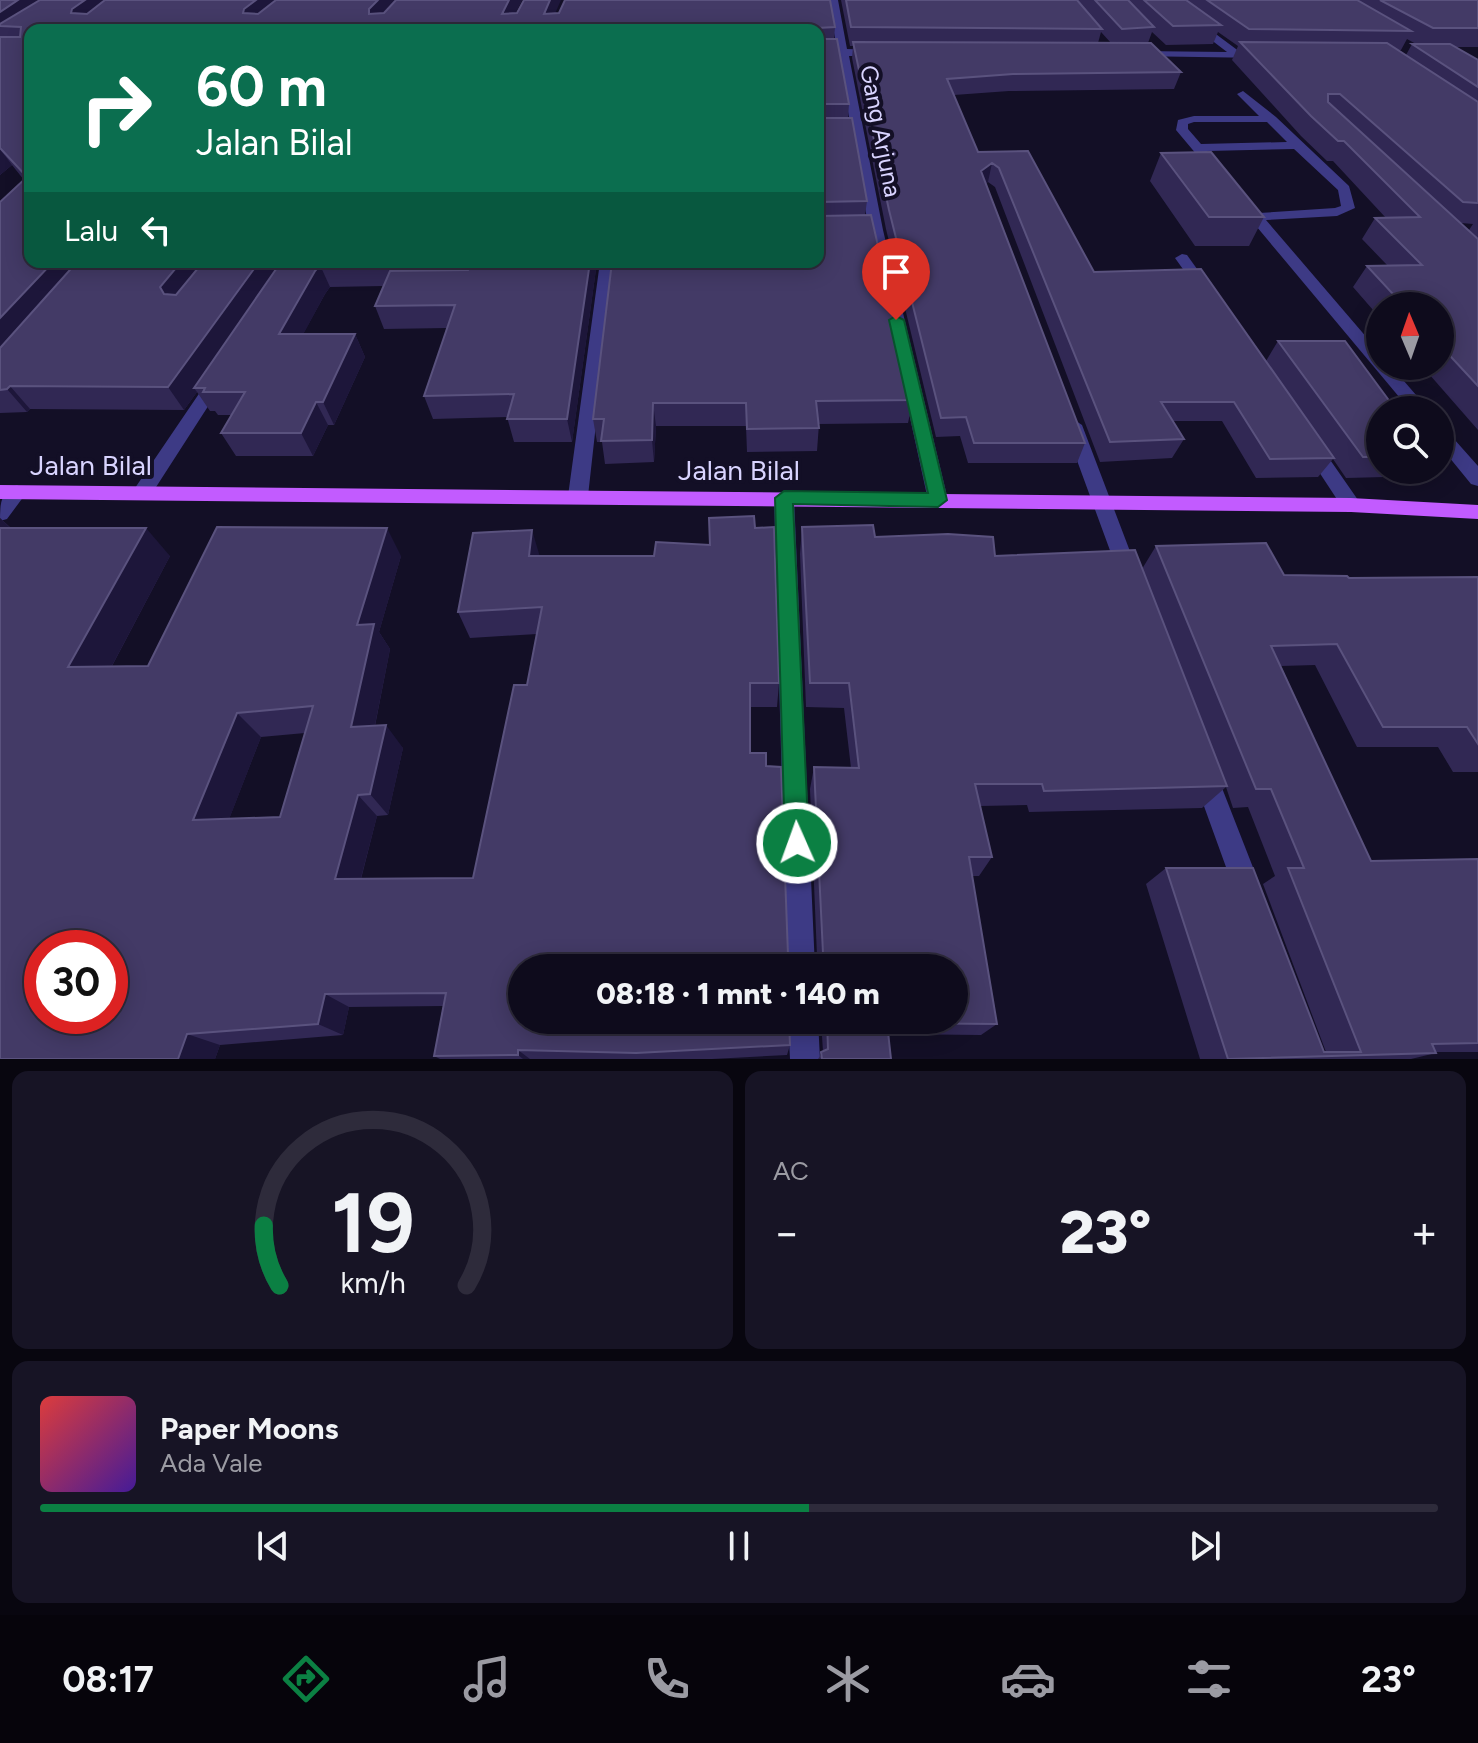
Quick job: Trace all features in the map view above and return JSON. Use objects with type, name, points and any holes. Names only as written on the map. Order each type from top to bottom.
[{"type":"main road","name":"Jalan Bilal","points":[[8,492],[1351,505],[1478,512]]},
{"type":"street","name":"Gang Arjuna","points":[[833,0],[850,132],[868,230],[938,500]]},
{"type":"street","points":[[1164,0],[1238,55]]},
{"type":"street","points":[[1125,54],[1162,50],[1270,55]]},
{"type":"street","points":[[824,52],[888,53]]},
{"type":"street","points":[[1243,94],[1344,189],[1348,208],[1337,212],[1256,217]]},
{"type":"street","points":[[1198,148],[1272,119]]},
{"type":"street","points":[[1299,145],[1182,122],[1182,130],[1366,347]]},
{"type":"street","points":[[1182,258],[1218,310]]},
{"type":"street","points":[[578,496],[606,268]]},
{"type":"street","points":[[142,493],[228,365]]},
{"type":"street","points":[[1394,380],[1408,396]]},
{"type":"street","points":[[1069,412],[1141,605]]},
{"type":"street","points":[[1297,426],[1351,505]]},
{"type":"street","points":[[1454,451],[1478,479]]},
{"type":"street","points":[[0,514],[8,492]]},
{"type":"street","points":[[784,498],[800,954]]},
{"type":"street","points":[[1196,751],[1257,912]]},
{"type":"street","points":[[804,1034],[805,1059]]},
{"type":"building","points":[[0,0],[18,0],[0,12]]},
{"type":"building","points":[[40,0],[85,0],[71,13],[87,14],[105,0],[256,0],[243,13],[258,14],[276,0],[378,0],[369,9],[369,14],[384,13],[396,0],[509,0],[502,14],[517,13],[524,0],[550,0],[544,14],[559,13],[565,0],[830,0],[835,27],[824,28],[824,24],[24,24],[24,174],[0,148],[0,37],[20,37],[21,27],[0,24]]},
{"type":"building","points":[[846,0],[1077,0],[1102,29],[851,27]]},
{"type":"building","points":[[1095,0],[1128,0],[1154,27],[1122,29]]},
{"type":"building","points":[[1144,0],[1186,0],[1221,25],[1173,26]]},
{"type":"building","points":[[1207,0],[1357,0],[1411,31],[1249,29]]},
{"type":"building","points":[[1380,0],[1478,0],[1478,28],[1433,28]]},
{"type":"building","points":[[824,39],[837,39],[849,104],[824,104]]},
{"type":"building","points":[[853,42],[1151,43],[1181,72],[1013,74],[947,79],[978,152],[1028,151],[1094,272],[1201,269],[1334,458],[1270,459],[1234,402],[1161,402],[1184,439],[1110,442],[999,168],[992,163],[981,171],[1085,443],[974,443],[966,417],[941,418],[889,210]]},
{"type":"building","points":[[1240,42],[1387,43],[1478,102],[1478,203],[1463,202],[1340,94],[1328,94],[1328,102],[1478,239],[1478,386],[1454,360],[1454,292],[1391,292],[1367,266],[1422,265],[1375,218],[1420,217],[1344,141],[1338,141]]},
{"type":"building","points":[[1412,44],[1450,44],[1478,60],[1478,87]]},
{"type":"building","points":[[824,118],[852,118],[867,201],[824,202]]},
{"type":"building","points":[[1211,152],[1264,217],[1209,217],[1161,153]]},
{"type":"building","points":[[24,180],[24,268],[47,268],[0,318],[0,202]]},
{"type":"building","points":[[871,215],[913,400],[816,401],[819,428],[747,429],[746,403],[653,403],[652,440],[601,441],[604,419],[593,419],[611,268],[824,268],[824,216]]},
{"type":"building","points":[[72,268],[176,268],[160,287],[164,294],[176,295],[198,268],[255,268],[168,387],[10,386],[0,390],[0,348]]},
{"type":"building","points":[[277,268],[318,268],[279,334],[355,334],[323,402],[316,402],[301,433],[221,433],[245,392],[203,392],[205,388],[194,388]]},
{"type":"building","points":[[589,268],[567,419],[507,419],[514,394],[424,396],[455,305],[375,306],[390,271]]},
{"type":"building","points":[[1278,341],[1345,341],[1366,369],[1366,380],[1374,380],[1386,396],[1366,396],[1366,457]]},
{"type":"building","points":[[754,516],[755,528],[774,527],[779,683],[750,683],[750,753],[766,753],[766,766],[781,767],[788,954],[508,954],[508,1034],[790,1034],[790,1045],[636,1053],[518,1050],[518,1055],[434,1056],[446,993],[325,994],[318,1024],[187,1034],[178,1059],[0,1059],[0,528],[146,528],[68,667],[148,666],[217,527],[387,528],[357,625],[374,624],[351,727],[386,725],[370,794],[358,795],[335,879],[473,878],[514,685],[527,685],[542,607],[458,612],[473,533],[532,530],[529,556],[654,556],[656,542],[710,545],[709,518]],"holes":[[[313,706],[280,817],[193,820],[237,713]]]},
{"type":"building","points":[[873,525],[875,537],[948,534],[993,537],[995,556],[1135,550],[1227,786],[1044,791],[1042,784],[975,784],[992,857],[969,857],[997,1024],[968,1024],[968,954],[822,954],[814,767],[859,768],[849,683],[810,683],[802,527]]},
{"type":"building","points":[[1266,543],[1284,575],[1478,577],[1478,744],[1467,727],[1383,727],[1337,644],[1271,646],[1371,861],[1478,859],[1478,1043],[1432,1044],[1436,1053],[1228,1059],[1166,868],[1253,868],[1324,1052],[1361,1052],[1288,868],[1304,868],[1271,789],[1256,789],[1156,546]]},
{"type":"building","points":[[827,1034],[888,1034],[891,1059],[822,1059],[821,1052],[828,1049]]},
{"type":"route","points":[[797,843],[784,498],[938,500],[896,320]]}]
